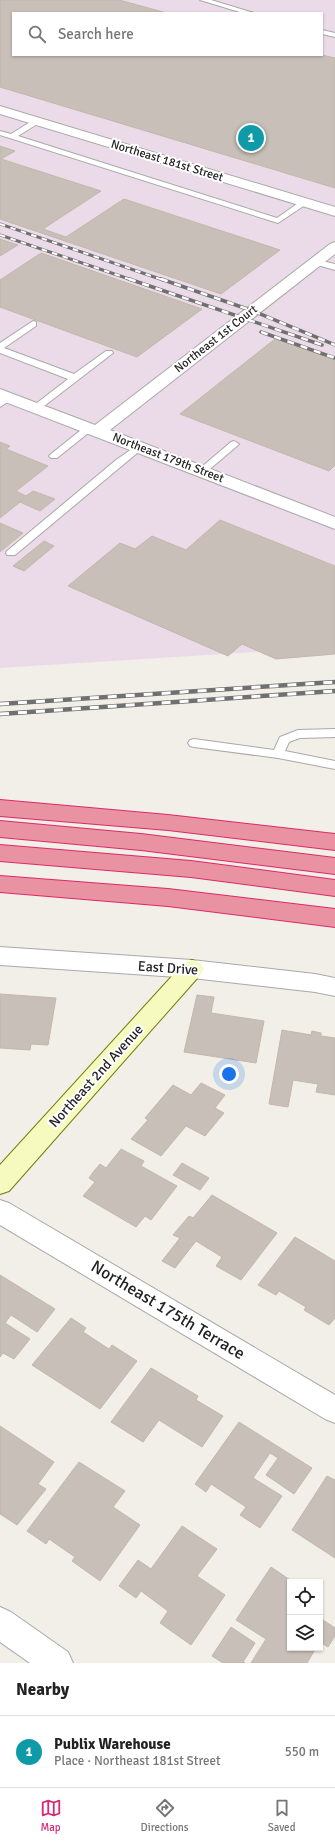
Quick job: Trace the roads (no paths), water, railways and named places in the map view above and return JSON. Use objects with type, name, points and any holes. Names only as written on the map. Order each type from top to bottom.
[{"type":"highway","points":[[0,808],[167,822],[335,842]]},
{"type":"highway","points":[[0,829],[149,843],[335,866]]},
{"type":"highway","points":[[0,853],[191,869],[335,888]]},
{"type":"highway","points":[[0,884],[124,893],[277,909],[335,918]]},
{"type":"street","name":"Northeast 181st Street","points":[[0,110],[335,212]]},
{"type":"street","name":"Northeast 1st Court","points":[[94,430],[335,247]]},
{"type":"street","name":"Northeast 179th Street","points":[[3,399],[36,408],[335,523]]},
{"type":"street","name":"East Drive","points":[[0,956],[192,969],[315,983],[335,987]]},
{"type":"street","name":"Northeast 2nd Avenue","points":[[0,1183],[192,969]]},
{"type":"street","name":"Northeast 175th Terrace","points":[[0,1211],[335,1410]]},
{"type":"street","points":[[0,1623],[57,1663]]},
{"type":"lane","points":[[203,0],[247,12]]},
{"type":"lane","points":[[323,32],[335,35]]},
{"type":"lane","points":[[12,137],[38,121]]},
{"type":"lane","points":[[0,133],[278,221],[304,203]]},
{"type":"lane","points":[[317,262],[335,267]]},
{"type":"lane","points":[[0,348],[33,324]]},
{"type":"lane","points":[[0,348],[76,378]]},
{"type":"lane","points":[[36,408],[109,353]]},
{"type":"lane","points":[[54,456],[94,430]]},
{"type":"lane","points":[[202,472],[234,444]]},
{"type":"lane","points":[[11,553],[119,462],[139,447]]},
{"type":"lane","points":[[278,754],[284,740],[298,734],[335,733]]},
{"type":"lane","points":[[194,743],[278,754],[335,765]]},
{"type":"railway","points":[[0,224],[163,280]]},
{"type":"railway","points":[[0,235],[132,280]]},
{"type":"railway","points":[[129,279],[322,345]]},
{"type":"railway","points":[[161,279],[253,311],[335,345]]},
{"type":"railway","points":[[261,332],[335,358]]},
{"type":"railway","points":[[0,704],[335,682]]},
{"type":"railway","points":[[0,714],[335,691]]},
{"type":"place","name":"Publix Warehouse","points":[[251,138]]}]
